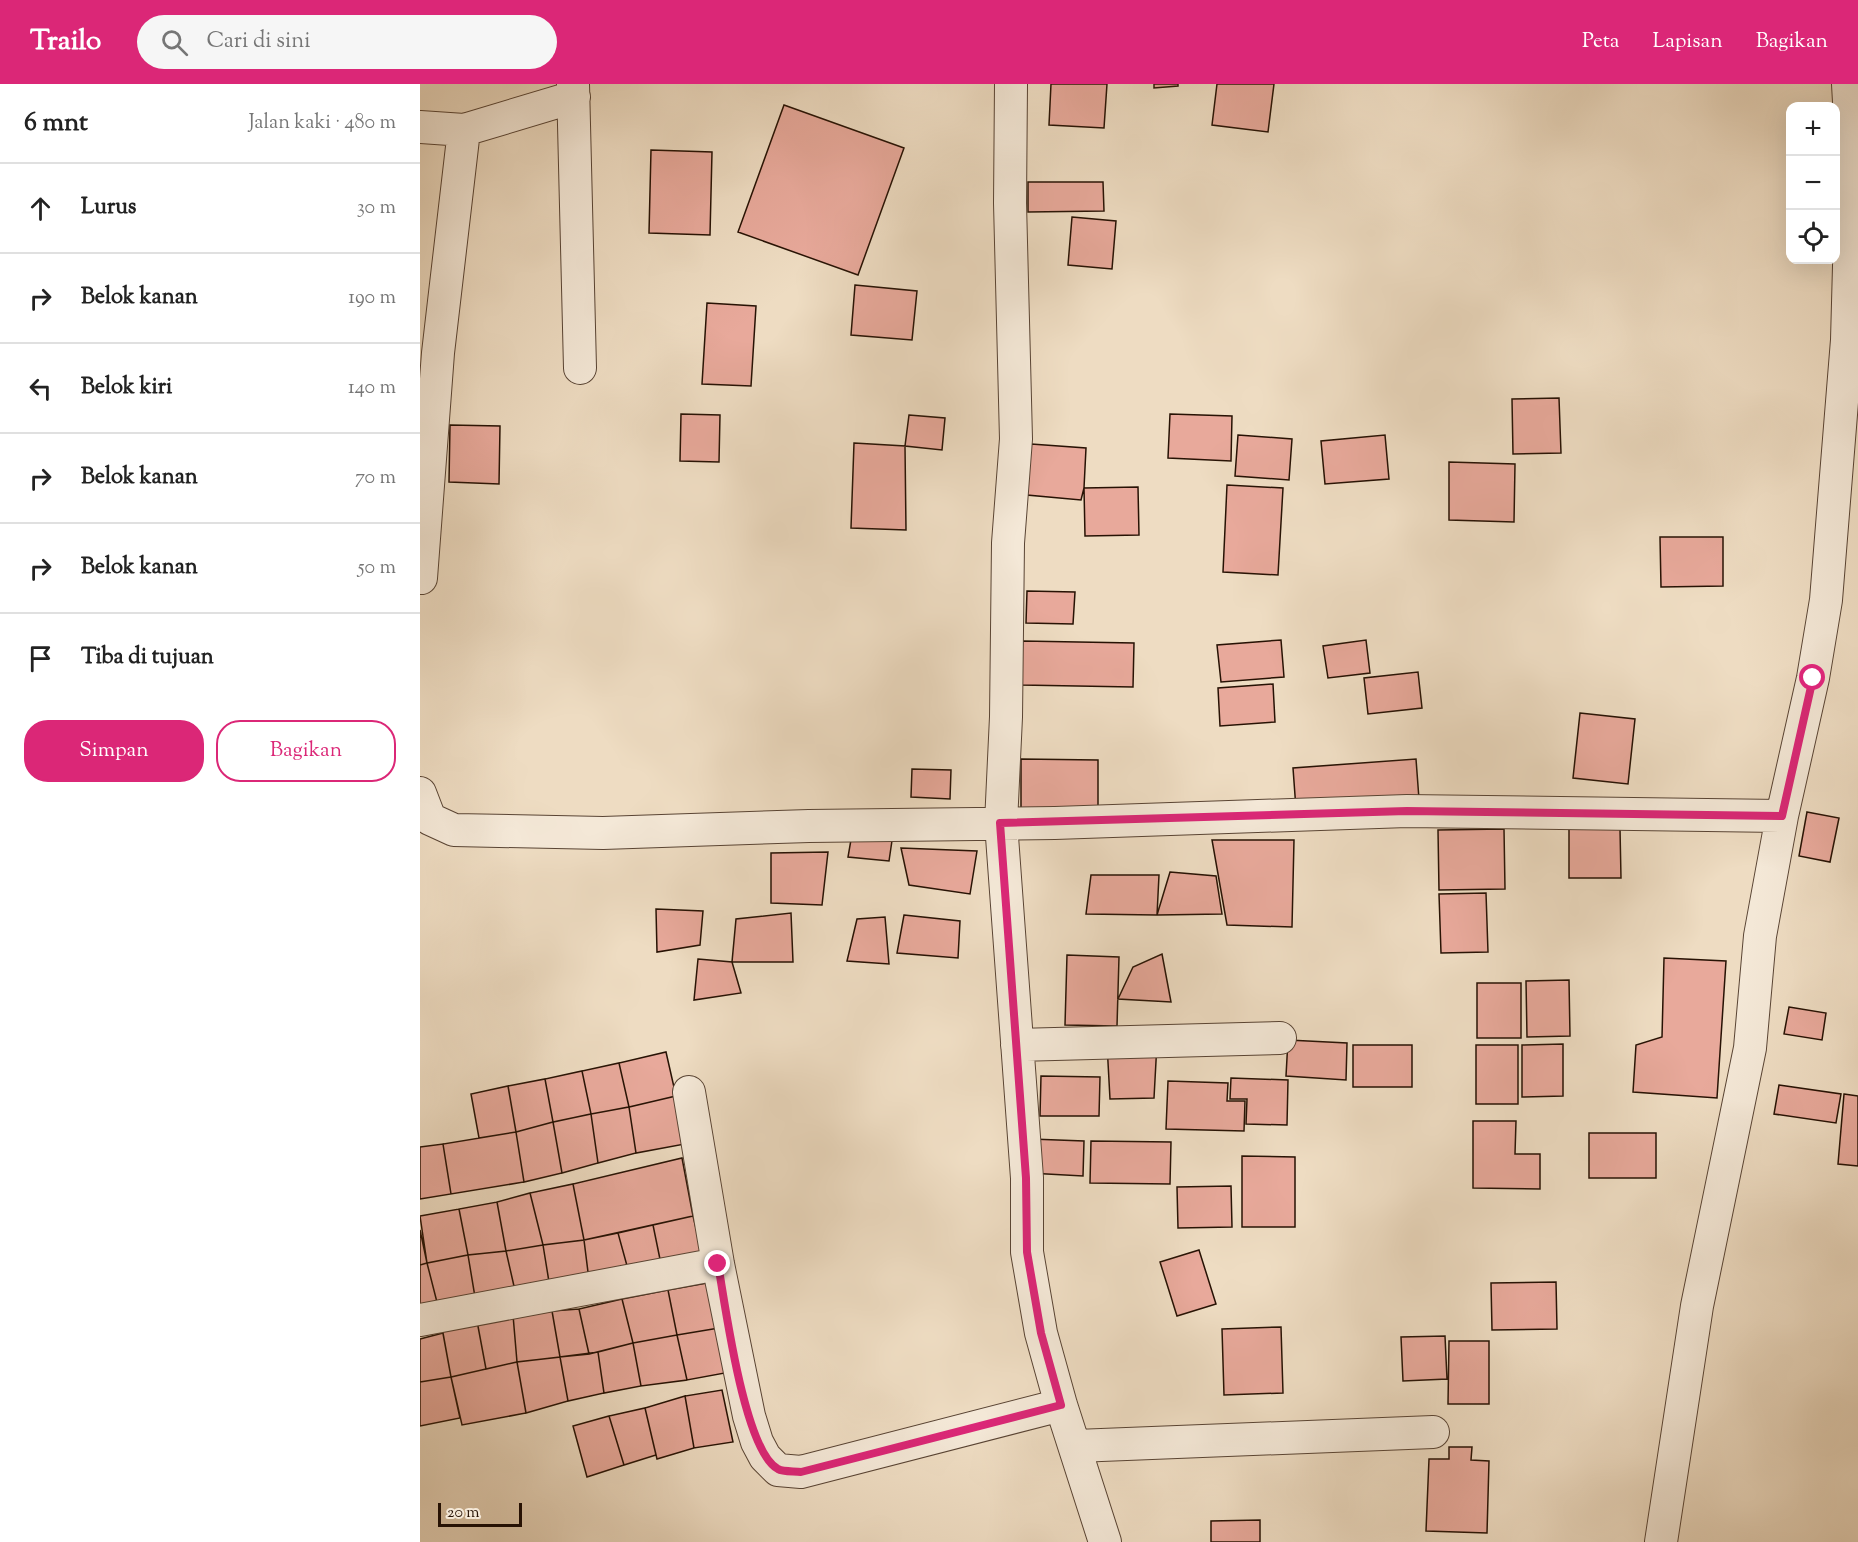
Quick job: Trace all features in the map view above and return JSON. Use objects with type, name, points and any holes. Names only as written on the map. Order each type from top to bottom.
[{"type":"street","points":[[1011,84],[1010,203],[1016,439],[1008,543],[1006,707],[1000,823],[1026,1178],[1027,1252],[1041,1333],[1061,1405],[1105,1542]]},
{"type":"street","points":[[1661,1542],[1697,1306],[1750,1048],[1760,936],[1782,816],[1813,678],[1826,600],[1847,340],[1852,155],[1848,84]]},
{"type":"street","points":[[420,128],[464,130],[574,91],[580,368]]},
{"type":"street","points":[[421,578],[429,353],[464,130]]},
{"type":"street","points":[[420,793],[430,819],[454,830],[479,832],[603,833],[1407,811],[1782,816]]},
{"type":"street","points":[[1017,1045],[1280,1038]]},
{"type":"street","points":[[689,1092],[718,1264],[749,1416],[757,1442],[765,1457],[778,1470],[801,1472],[1061,1405]]},
{"type":"street","points":[[420,1320],[718,1264]]},
{"type":"street","points":[[1076,1446],[1433,1432]]},
{"type":"building","points":[[1051,84],[1107,84],[1104,128],[1049,125]]},
{"type":"building","points":[[1154,84],[1178,84],[1178,86],[1154,88]]},
{"type":"building","points":[[1217,84],[1274,84],[1268,132],[1212,125]]},
{"type":"building","points":[[784,105],[904,148],[858,275],[738,232]]},
{"type":"building","points":[[651,150],[712,152],[710,235],[649,233]]},
{"type":"building","points":[[1028,182],[1103,182],[1104,211],[1028,212]]},
{"type":"building","points":[[1072,217],[1116,221],[1112,269],[1068,265]]},
{"type":"building","points":[[855,285],[917,291],[912,340],[851,335]]},
{"type":"building","points":[[707,303],[756,306],[751,386],[702,384]]},
{"type":"building","points":[[1559,398],[1561,453],[1513,454],[1512,399]]},
{"type":"building","points":[[681,414],[720,415],[719,462],[680,461]]},
{"type":"building","points":[[1170,414],[1232,416],[1231,461],[1168,458]]},
{"type":"building","points":[[909,415],[945,418],[942,450],[905,446]]},
{"type":"building","points":[[450,425],[500,426],[499,484],[449,482]]},
{"type":"building","points":[[1238,435],[1292,439],[1289,480],[1235,476]]},
{"type":"building","points":[[1385,435],[1389,479],[1325,484],[1321,441]]},
{"type":"building","points":[[854,443],[905,446],[906,530],[851,528]]},
{"type":"building","points":[[1031,444],[1086,448],[1084,488],[1081,500],[1027,495]]},
{"type":"building","points":[[1449,462],[1515,464],[1514,522],[1449,520]]},
{"type":"building","points":[[1227,485],[1283,488],[1278,575],[1223,572]]},
{"type":"building","points":[[1138,487],[1139,535],[1085,536],[1084,488]]},
{"type":"building","points":[[1660,537],[1723,537],[1723,586],[1661,587]]},
{"type":"building","points":[[1027,591],[1075,592],[1073,624],[1026,623]]},
{"type":"building","points":[[1281,640],[1284,677],[1221,682],[1217,645]]},
{"type":"building","points":[[1366,640],[1370,673],[1328,678],[1323,646]]},
{"type":"building","points":[[1022,641],[1134,643],[1133,687],[1021,685]]},
{"type":"building","points":[[1418,672],[1422,708],[1368,714],[1364,678]]},
{"type":"building","points":[[1273,684],[1275,722],[1220,726],[1218,688]]},
{"type":"building","points":[[1580,713],[1635,719],[1628,784],[1573,778]]},
{"type":"building","points":[[1021,759],[1098,760],[1098,811],[1021,810]]},
{"type":"building","points":[[1416,759],[1419,799],[1296,809],[1293,768]]},
{"type":"building","points":[[912,769],[951,770],[950,799],[911,797]]},
{"type":"building","points":[[1807,812],[1839,818],[1830,862],[1799,856]]},
{"type":"building","points":[[894,827],[889,861],[848,857],[853,828]]},
{"type":"building","points":[[1504,829],[1505,889],[1439,890],[1438,830]]},
{"type":"building","points":[[1569,829],[1620,829],[1621,878],[1569,878]]},
{"type":"building","points":[[1212,840],[1294,840],[1292,927],[1227,925]]},
{"type":"building","points":[[901,848],[977,851],[970,894],[909,885]]},
{"type":"building","points":[[828,852],[822,905],[771,903],[771,853]]},
{"type":"building","points":[[1170,872],[1216,876],[1222,914],[1157,915]]},
{"type":"building","points":[[1091,875],[1159,875],[1157,915],[1086,914]]},
{"type":"building","points":[[1486,893],[1488,952],[1441,953],[1439,894]]},
{"type":"building","points":[[656,909],[703,911],[700,945],[657,952]]},
{"type":"building","points":[[791,913],[793,962],[732,962],[736,919]]},
{"type":"building","points":[[904,915],[960,921],[958,958],[897,953]]},
{"type":"building","points":[[885,917],[889,964],[847,961],[857,919]]},
{"type":"building","points":[[1162,954],[1171,1002],[1118,999],[1133,967]]},
{"type":"building","points":[[1067,955],[1119,957],[1117,1026],[1065,1025]]},
{"type":"building","points":[[1664,958],[1726,961],[1717,1098],[1633,1092],[1636,1045],[1662,1037]]},
{"type":"building","points":[[698,959],[732,962],[741,993],[694,1000]]},
{"type":"building","points":[[1569,980],[1570,1036],[1527,1037],[1526,981]]},
{"type":"building","points":[[1477,983],[1521,983],[1521,1038],[1477,1038]]},
{"type":"building","points":[[1789,1007],[1826,1013],[1822,1040],[1784,1034]]},
{"type":"building","points":[[1288,1040],[1347,1043],[1346,1080],[1286,1076]]},
{"type":"building","points":[[1157,1043],[1154,1098],[1110,1099],[1107,1044]]},
{"type":"building","points":[[1563,1044],[1563,1096],[1522,1097],[1522,1045]]},
{"type":"building","points":[[1353,1045],[1412,1045],[1412,1087],[1353,1087]]},
{"type":"building","points":[[1476,1045],[1518,1045],[1518,1104],[1476,1104]]},
{"type":"building","points":[[666,1052],[676,1096],[629,1107],[619,1063]]},
{"type":"building","points":[[619,1063],[629,1107],[591,1114],[582,1071]]},
{"type":"building","points":[[582,1071],[591,1114],[553,1122],[545,1079]]},
{"type":"building","points":[[1041,1076],[1100,1077],[1099,1116],[1040,1116]]},
{"type":"building","points":[[1231,1078],[1288,1080],[1287,1125],[1246,1124],[1247,1099],[1230,1099]]},
{"type":"building","points":[[545,1079],[553,1122],[516,1132],[508,1086]]},
{"type":"building","points":[[1168,1081],[1228,1083],[1227,1101],[1245,1101],[1244,1131],[1166,1129]]},
{"type":"building","points":[[1779,1085],[1841,1094],[1836,1123],[1774,1114]]},
{"type":"building","points":[[508,1086],[516,1132],[479,1138],[471,1094]]},
{"type":"building","points":[[1844,1094],[1858,1096],[1858,1166],[1838,1164]]},
{"type":"building","points":[[676,1096],[685,1144],[636,1153],[629,1107]]},
{"type":"building","points":[[629,1107],[636,1153],[598,1163],[591,1114]]},
{"type":"building","points":[[591,1114],[598,1163],[562,1173],[553,1122]]},
{"type":"building","points":[[1473,1121],[1516,1121],[1515,1154],[1540,1154],[1540,1189],[1473,1188]]},
{"type":"building","points":[[553,1122],[562,1173],[524,1182],[516,1132]]},
{"type":"building","points":[[516,1132],[524,1182],[451,1194],[443,1144]]},
{"type":"building","points":[[1589,1133],[1656,1133],[1656,1178],[1589,1178]]},
{"type":"building","points":[[1031,1139],[1084,1141],[1083,1176],[1029,1173]]},
{"type":"building","points":[[1091,1141],[1171,1142],[1170,1184],[1090,1183]]},
{"type":"building","points":[[443,1144],[451,1194],[420,1199],[420,1147]]},
{"type":"building","points":[[1242,1156],[1295,1157],[1295,1227],[1242,1227]]},
{"type":"building","points":[[682,1158],[693,1216],[584,1240],[573,1184]]},
{"type":"building","points":[[573,1184],[584,1240],[543,1245],[530,1193]]},
{"type":"building","points":[[1231,1186],[1232,1227],[1178,1228],[1177,1187]]},
{"type":"building","points":[[530,1193],[543,1245],[506,1251],[497,1202]]},
{"type":"building","points":[[497,1202],[506,1251],[468,1255],[459,1209]]},
{"type":"building","points":[[459,1209],[468,1255],[427,1263],[420,1216]]},
{"type":"building","points":[[693,1216],[704,1260],[662,1269],[653,1225]]},
{"type":"building","points":[[653,1225],[662,1269],[629,1273],[618,1233]]},
{"type":"building","points":[[420,1230],[427,1263],[420,1265]]},
{"type":"building","points":[[618,1233],[629,1273],[589,1280],[584,1240]]},
{"type":"building","points":[[584,1240],[589,1280],[550,1288],[543,1245]]},
{"type":"building","points":[[543,1245],[550,1288],[516,1295],[506,1251]]},
{"type":"building","points":[[1199,1250],[1216,1304],[1177,1316],[1160,1262]]},
{"type":"building","points":[[506,1251],[516,1295],[476,1303],[468,1255]]},
{"type":"building","points":[[468,1255],[476,1303],[439,1310],[427,1263]]},
{"type":"building","points":[[427,1263],[439,1310],[420,1312],[420,1265]]},
{"type":"building","points":[[1556,1282],[1557,1329],[1492,1330],[1491,1283]]},
{"type":"building","points":[[707,1283],[719,1328],[677,1335],[668,1290]]},
{"type":"building","points":[[668,1290],[677,1335],[633,1343],[622,1299]]},
{"type":"building","points":[[622,1299],[633,1343],[589,1354],[579,1309]]},
{"type":"building","points":[[579,1309],[589,1354],[560,1357],[552,1311]]},
{"type":"building","points":[[552,1311],[560,1357],[517,1362],[513,1315]]},
{"type":"building","points":[[513,1315],[517,1362],[486,1369],[477,1321]]},
{"type":"building","points":[[477,1321],[486,1369],[451,1377],[442,1328]]},
{"type":"building","points":[[1281,1327],[1283,1393],[1224,1395],[1222,1329]]},
{"type":"building","points":[[719,1328],[725,1373],[687,1380],[677,1335]]},
{"type":"building","points":[[443,1333],[451,1377],[420,1382],[420,1339]]},
{"type":"building","points":[[677,1335],[687,1380],[641,1386],[633,1343]]},
{"type":"building","points":[[1445,1336],[1447,1379],[1403,1381],[1401,1337]]},
{"type":"building","points":[[1449,1341],[1489,1341],[1489,1404],[1448,1404]]},
{"type":"building","points":[[633,1343],[641,1386],[604,1393],[598,1352]]},
{"type":"building","points":[[598,1352],[604,1393],[568,1401],[560,1357]]},
{"type":"building","points":[[560,1357],[568,1401],[526,1413],[517,1362]]},
{"type":"building","points":[[517,1362],[526,1413],[462,1425],[451,1377]]},
{"type":"building","points":[[451,1377],[460,1418],[420,1426],[420,1382]]},
{"type":"building","points":[[722,1390],[733,1442],[694,1448],[685,1396]]},
{"type":"building","points":[[685,1396],[694,1448],[657,1459],[645,1408]]},
{"type":"building","points":[[645,1408],[656,1455],[624,1465],[609,1416]]},
{"type":"building","points":[[609,1416],[624,1465],[587,1477],[573,1426]]},
{"type":"building","points":[[1449,1447],[1472,1447],[1471,1460],[1489,1461],[1487,1533],[1426,1531],[1429,1459],[1449,1459]]},
{"type":"building","points":[[1260,1520],[1260,1542],[1211,1542],[1211,1521]]},
{"type":"route","points":[[718,1264],[749,1416],[757,1442],[765,1457],[778,1470],[801,1472],[1061,1405],[1041,1333],[1027,1252],[1026,1178],[1000,823],[1407,811],[1782,816],[1813,678]]}]
